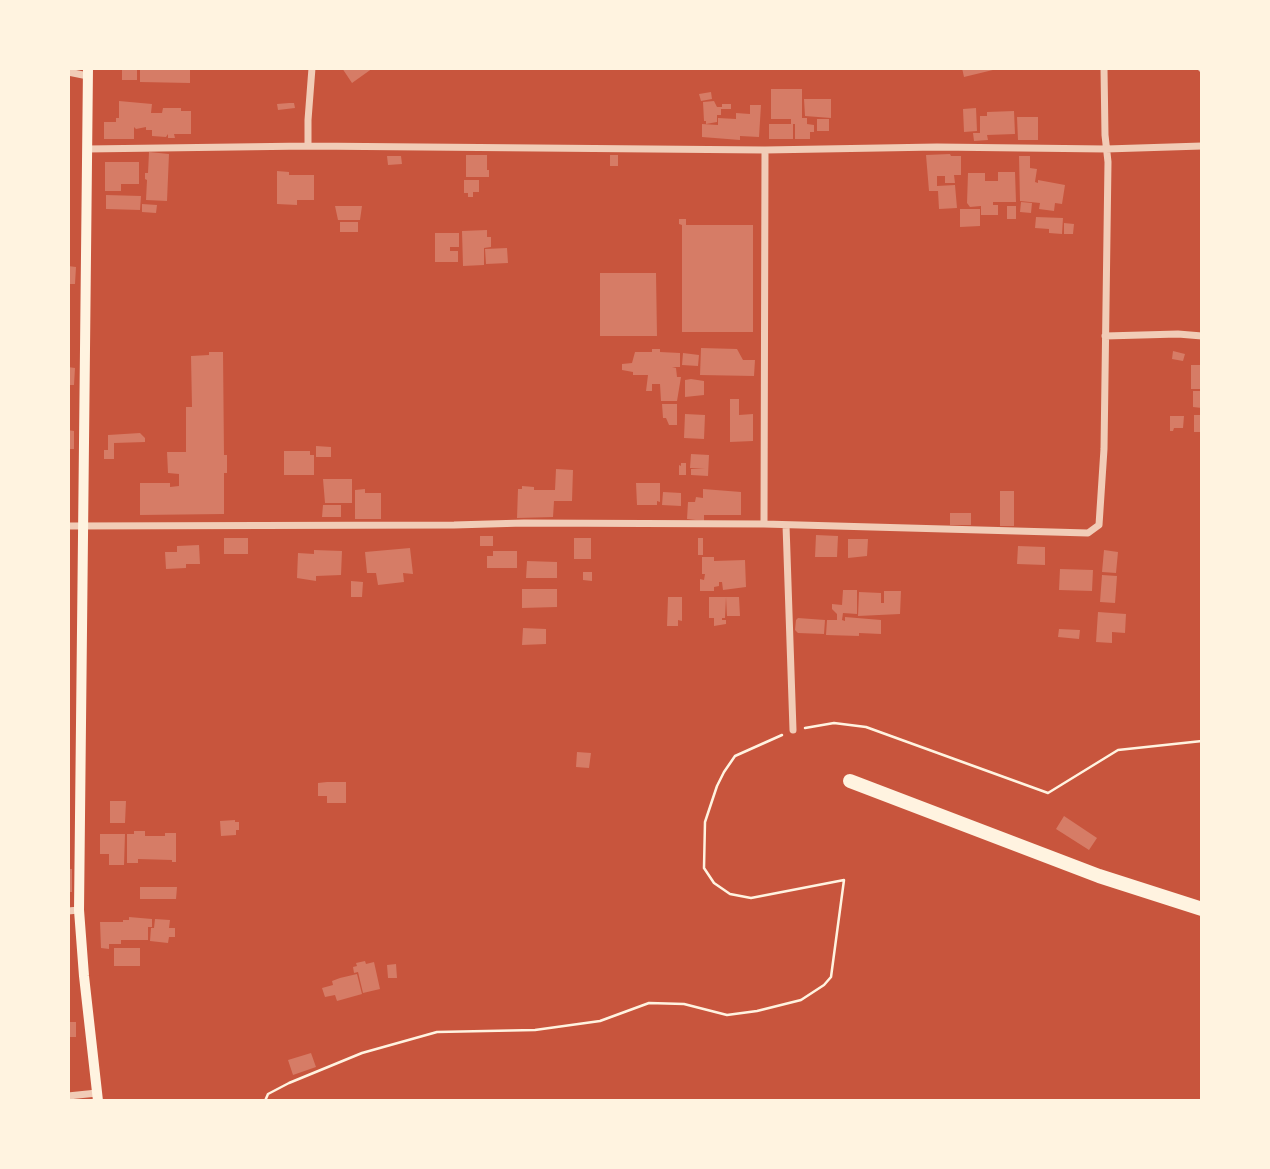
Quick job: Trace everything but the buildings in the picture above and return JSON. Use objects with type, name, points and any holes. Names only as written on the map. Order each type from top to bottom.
[{"type":"highway","points":[[850,781],[1099,876],[1202,909]]},
{"type":"main road","points":[[88,72],[83,526],[74,911],[97,1097]]},
{"type":"street","points":[[308,146],[312,68]]},
{"type":"street","points":[[68,526],[764,524],[1088,533],[1099,525],[1104,449],[1104,68]]},
{"type":"street","points":[[68,72],[88,72]]},
{"type":"street","points":[[87,149],[308,146],[765,150],[937,147],[1106,149],[1202,146]]},
{"type":"street","points":[[764,524],[765,150]]},
{"type":"street","points":[[1105,336],[1202,336]]},
{"type":"street","points":[[786,525],[793,730]]},
{"type":"street","points":[[68,1096],[97,1097]]},
{"type":"path","points":[[265,1101],[268,1094],[289,1083],[362,1053],[437,1032],[535,1030],[600,1021],[649,1003],[684,1004],[727,1015],[801,1000],[824,985],[831,977],[844,880],[751,898],[730,894],[714,883],[704,868],[705,822],[724,772],[735,756],[793,730],[834,723],[866,727],[1048,793],[1118,750],[1202,741]]}]
